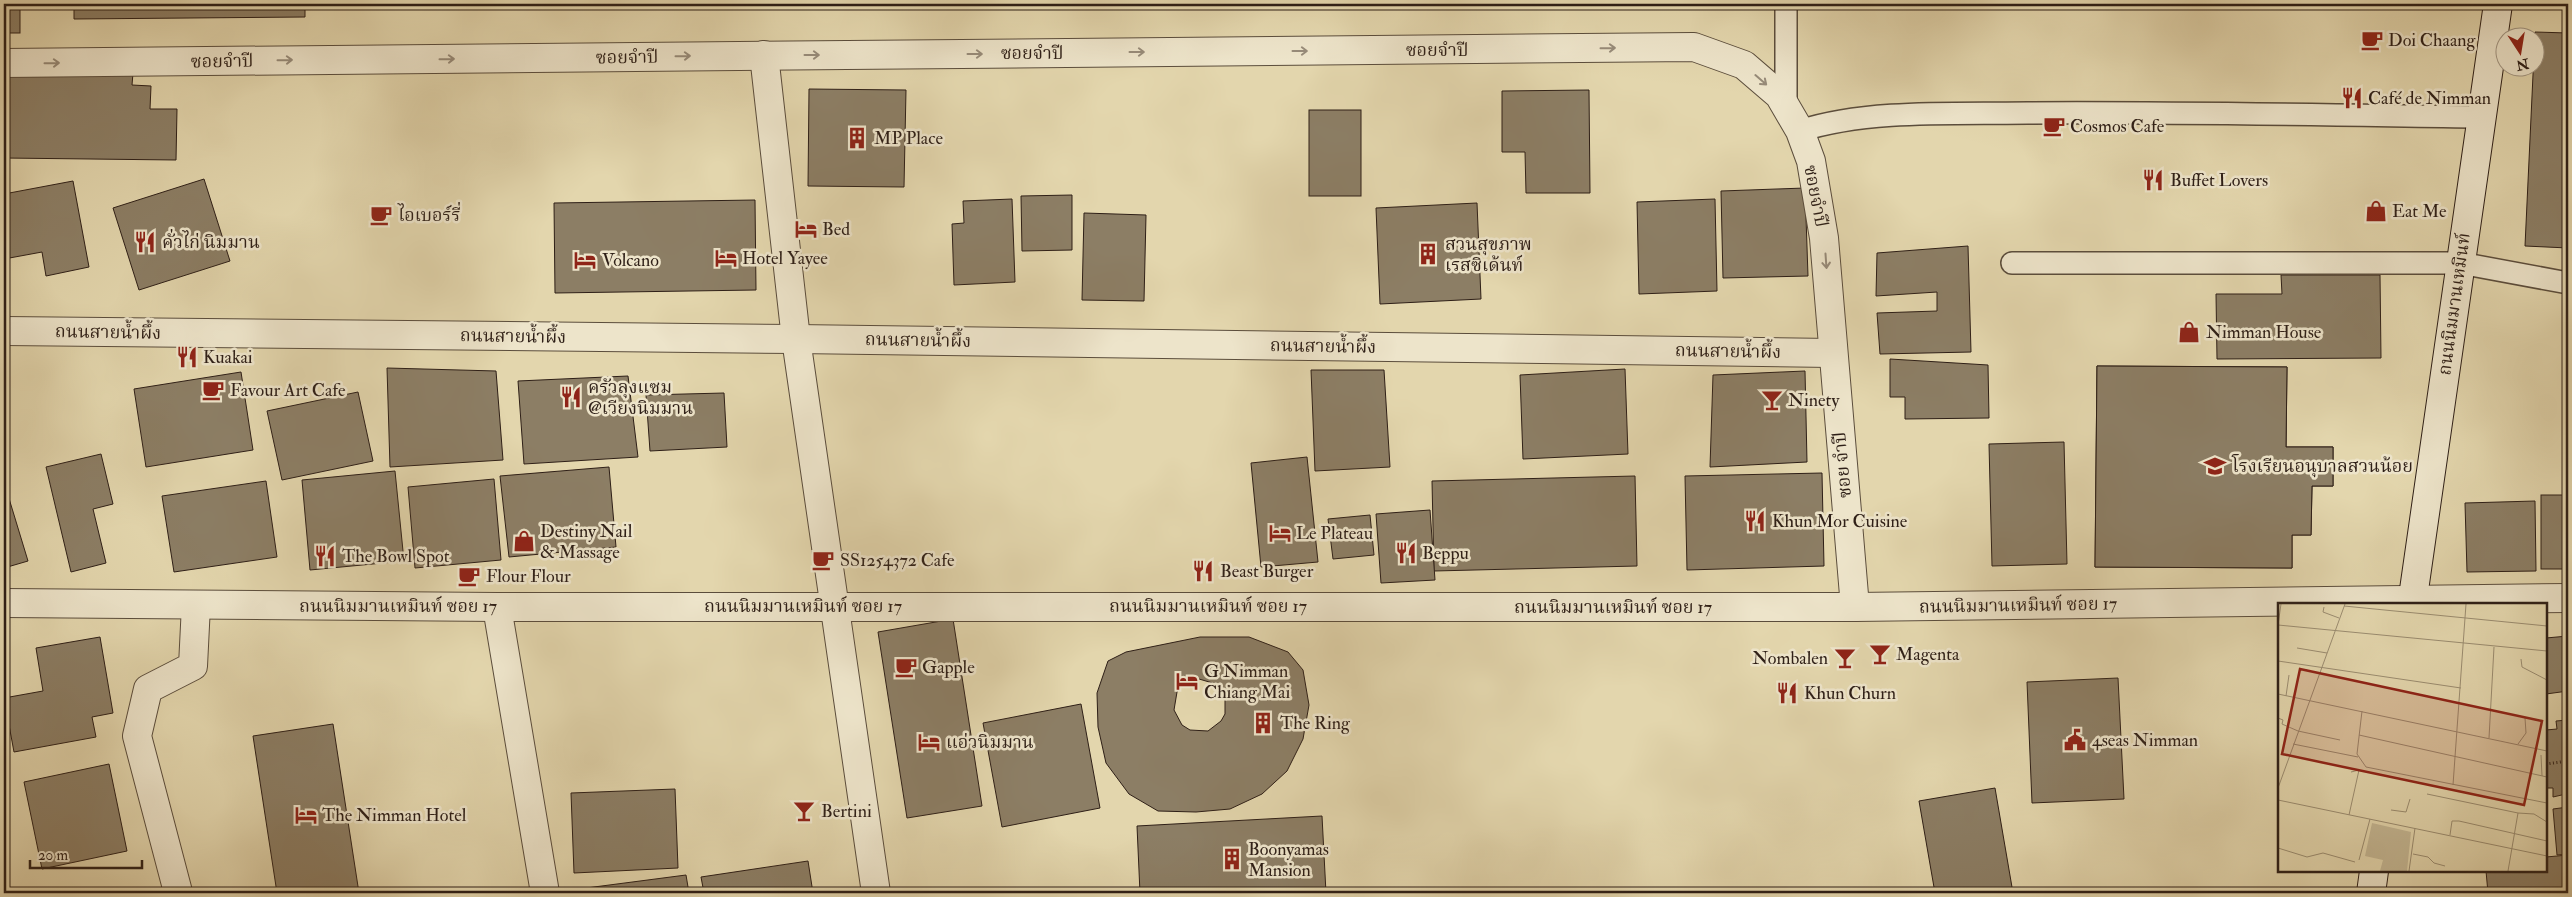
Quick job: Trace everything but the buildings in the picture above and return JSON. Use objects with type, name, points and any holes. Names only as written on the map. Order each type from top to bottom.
[{"type":"street","name":"ถนนนิมมานเหมินท์","points":[[2412,602],[2498,4]]},
{"type":"street","name":"ซอยจำปี","points":[[4,63],[1694,47],[1744,65],[1779,95],[1800,131],[1811,162],[1824,238],[1832,353]]},
{"type":"street","points":[[764,55],[796,338],[876,893]]},
{"type":"street","name":"ถนนสายน้ำผึ้ง","points":[[4,331],[796,338],[1832,353]]},
{"type":"street","name":"ซอย จำปี","points":[[1832,353],[1856,607]]},
{"type":"street","name":"ถนนนิมมานเหมินท์ ซอย 17","points":[[2301,603],[2568,598]]},
{"type":"street","name":"ถนนนิมมานเหมินท์ ซอย 17","points":[[4,603],[497,607],[1856,607],[2278,603]]},
{"type":"street","points":[[178,892],[137,736],[148,689],[193,666],[196,605]]},
{"type":"street","points":[[497,607],[545,893]]},
{"type":"street","points":[[2371,893],[2374,872]]},
{"type":"lane","points":[[1786,4],[1786,107]]},
{"type":"lane","points":[[1800,131],[1826,122],[1846,119],[1947,114],[2481,116]]},
{"type":"lane","points":[[2012,263],[2460,263],[2568,282]]},
{"type":"path","points":[[2547,764],[2568,761]]},
{"type":"place","name":"Doi Chaang","points":[[2372,40]]},
{"type":"place","name":"Café de Nimman","points":[[2352,98]]},
{"type":"place","name":"Cosmos Cafe","points":[[2054,126]]},
{"type":"place","name":"MP Place","points":[[857,138]]},
{"type":"place","name":"Buffet Lovers","points":[[2153,180]]},
{"type":"place","name":"Eat Me","points":[[2376,211]]},
{"type":"place","name":"ไอเบอร์รี่","points":[[381,215]]},
{"type":"place","name":"Bed","points":[[806,229]]},
{"type":"place","name":"คั่วไก่ นิมมาน","points":[[145,242]]},
{"type":"place","name":"สวนสุขภาพ เรสซิเด้นท์","points":[[1428,254]]},
{"type":"place","name":"Hotel Yayee","points":[[726,258]]},
{"type":"place","name":"Volcano","points":[[585,260]]},
{"type":"place","name":"Nimman House","points":[[2189,332]]},
{"type":"place","name":"Kuakai","points":[[187,357]]},
{"type":"place","name":"Favour Art Cafe","points":[[213,390]]},
{"type":"place","name":"ครัวลุงแซม @เวียงนิมมาน","points":[[571,397]]},
{"type":"place","name":"Ninety","points":[[1772,400]]},
{"type":"place","name":"โรงเรียนอนุบาลสวนน้อย","points":[[2215,466]]},
{"type":"place","name":"Khun Mor Cuisine","points":[[1755,521]]},
{"type":"place","name":"Le Plateau","points":[[1280,533]]},
{"type":"place","name":"Destiny Nail & Massage","points":[[524,541]]},
{"type":"place","name":"Beppu","points":[[1406,553]]},
{"type":"place","name":"The Bowl Spot","points":[[325,556]]},
{"type":"place","name":"SS1254372 Cafe","points":[[823,560]]},
{"type":"place","name":"Beast Burger","points":[[1203,571]]},
{"type":"place","name":"Flour Flour","points":[[469,576]]},
{"type":"place","name":"Magenta","points":[[1880,654]]},
{"type":"place","name":"Nombalen","points":[[1845,658]]},
{"type":"place","name":"Gapple","points":[[906,667]]},
{"type":"place","name":"G Nimman Chiang Mai","points":[[1187,681]]},
{"type":"place","name":"Khun Churn","points":[[1787,693]]},
{"type":"place","name":"The Ring","points":[[1263,723]]},
{"type":"place","name":"4seas Nimman","points":[[2075,740]]},
{"type":"place","name":"แอ่วนิมมาน","points":[[929,742]]},
{"type":"place","name":"Bertini","points":[[804,811]]},
{"type":"place","name":"The Nimman Hotel","points":[[306,815]]},
{"type":"place","name":"Boonyamas Mansion","points":[[1232,859]]}]
